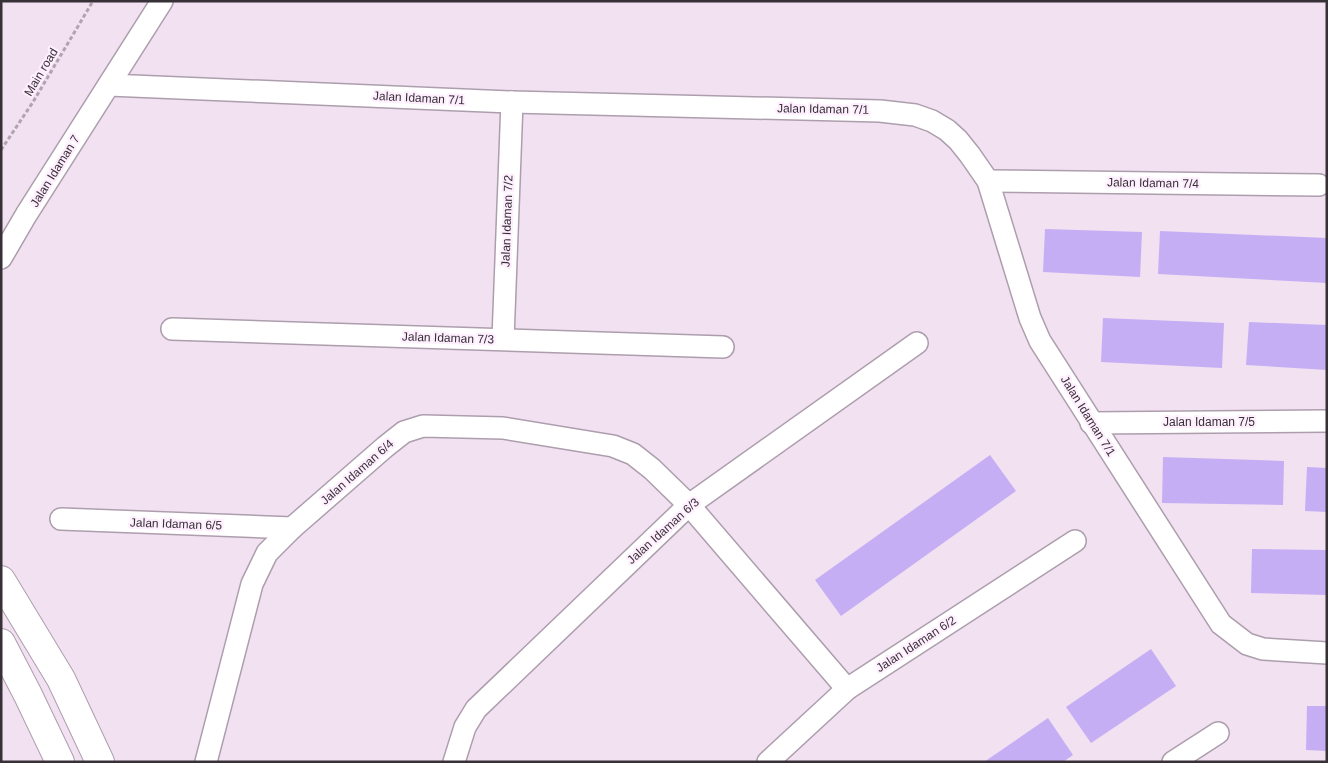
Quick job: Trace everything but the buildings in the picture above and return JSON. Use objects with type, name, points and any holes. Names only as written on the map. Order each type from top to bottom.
[{"type":"main road","points":[[1,580],[61,679],[100,762]]},
{"type":"main road","points":[[1,643],[60,762]]},
{"type":"street","name":"Jalan Idaman 7","points":[[1,258],[162,1]]},
{"type":"street","name":"Jalan Idaman 7/1","points":[[109,85],[512,102],[880,111],[915,115],[932,121],[947,130],[958,140],[988,181],[1030,318],[1040,341],[1221,624],[1234,636],[1247,644],[1263,649],[1327,654]]},
{"type":"street","name":"Jalan Idaman 7/2","points":[[503,339],[512,102]]},
{"type":"street","name":"Jalan Idaman 7/4","points":[[988,181],[1319,185]]},
{"type":"street","name":"Jalan Idaman 7/3","points":[[172,329],[723,347]]},
{"type":"street","name":"Jalan Idaman 6/3","points":[[454,762],[465,726],[476,709],[688,505],[917,343]]},
{"type":"street","name":"Jalan Idaman 7/5","points":[[1091,423],[1327,422]]},
{"type":"street","name":"Jalan Idaman 6/4","points":[[206,762],[252,584],[268,553],[292,528],[391,442],[404,432],[423,426],[503,428],[613,446],[633,454],[652,469],[688,505],[847,689]]},
{"type":"street","name":"Jalan Idaman 6/5","points":[[61,519],[292,528]]},
{"type":"street","name":"Jalan Idaman 6/2","points":[[768,762],[847,689],[1075,541]]},
{"type":"street","points":[[1173,762],[1218,733]]},
{"type":"path","name":"Main road","points":[[1,150],[34,102],[93,1]]}]
